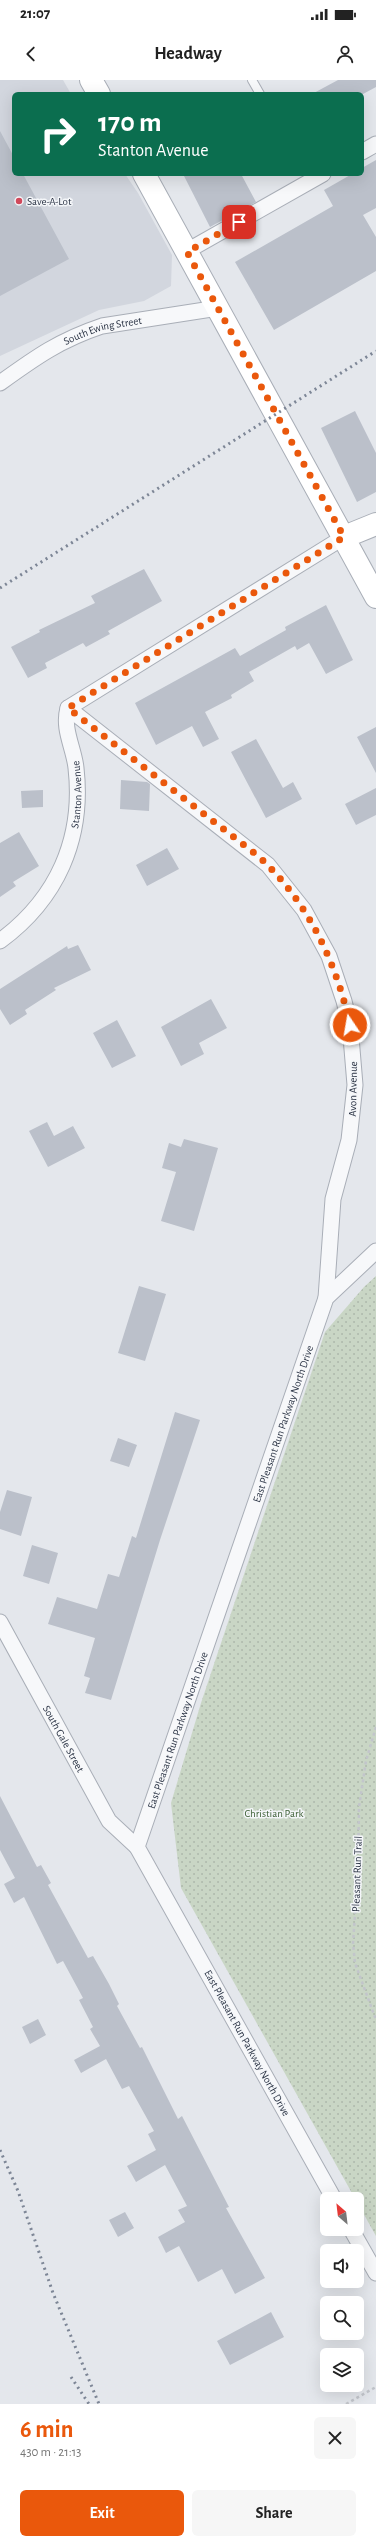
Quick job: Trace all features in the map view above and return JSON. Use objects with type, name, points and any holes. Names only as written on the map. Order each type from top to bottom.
[{"type":"main road","points":[[91,80],[98,92]]},
{"type":"main road","points":[[145,176],[376,597]]},
{"type":"main road","points":[[344,537],[376,524]]},
{"type":"street","points":[[364,151],[376,144]]},
{"type":"street","points":[[187,252],[305,178]]},
{"type":"street","name":"South Ewing Street","points":[[0,383],[54,345],[82,332],[102,326],[218,308]]},
{"type":"street","points":[[68,708],[344,537]]},
{"type":"street","name":"Stanton Avenue","points":[[0,941],[38,908],[60,872],[70,847],[75,824],[78,792],[76,768],[66,726],[68,708]]},
{"type":"street","name":"Avon Avenue","points":[[68,708],[268,865],[304,910],[328,956],[348,1017],[352,1042],[355,1085],[349,1140],[333,1199],[326,1298]]},
{"type":"street","name":"East Pleasant Run Parkway North Drive","points":[[330,2192],[137,1847],[326,1298],[376,1251]]},
{"type":"street","name":"South Gale Street","points":[[0,1622],[109,1822],[137,1847]]},
{"type":"street","points":[[355,2236],[376,2274]]},
{"type":"lane","points":[[252,80],[259,92]]},
{"type":"path","name":"Pleasant Run Trail","points":[[376,1727],[366,1760],[359,1807],[358,1872],[353,1943],[354,1963],[376,2020]]},
{"type":"path","points":[[346,2404],[376,2387]]},
{"type":"shaded area","points":[[0,80],[63,80],[70,92],[12,92],[12,176],[126,176],[138,193],[172,255],[171,286],[144,301],[99,310],[0,356]]},
{"type":"green space","name":"Christian Park","points":[[376,1276],[376,2236],[364,2215],[364,2192],[351,2192],[181,1888],[171,1803],[201,1703],[325,1332],[364,1287]]},
{"type":"building","points":[[338,80],[376,80],[376,87],[364,93],[364,92],[316,92]]},
{"type":"building","name":"Save-A-Lot","points":[[0,131],[12,153],[12,176],[24,176],[69,259],[0,296]]},
{"type":"building","points":[[376,160],[376,208],[363,215],[376,237],[376,271],[274,330],[235,262],[333,206],[324,190],[348,176],[364,176],[364,167]]},
{"type":"building","points":[[184,176],[242,176],[256,202],[210,227]]},
{"type":"building","points":[[355,411],[376,453],[376,492],[357,502],[321,428]]},
{"type":"building","points":[[144,569],[162,601],[108,631],[110,634],[86,647],[83,643],[45,663],[47,668],[28,678],[11,647],[40,632],[39,630],[95,603],[91,596]]},
{"type":"building","points":[[326,605],[353,660],[326,674],[309,643],[297,650],[295,646],[249,672],[254,681],[231,695],[232,698],[205,712],[219,739],[203,747],[192,726],[156,745],[135,703],[235,648],[240,656],[286,630],[285,627]]},
{"type":"building","points":[[376,727],[376,773],[357,737]]},
{"type":"building","points":[[256,739],[283,788],[293,782],[302,799],[266,818],[231,752]]},
{"type":"building","points":[[121,780],[147,782],[150,784],[149,811],[120,809]]},
{"type":"building","points":[[376,788],[376,815],[356,825],[345,804]]},
{"type":"building","points":[[43,790],[43,807],[22,808],[21,791]]},
{"type":"building","points":[[19,832],[39,866],[13,882],[16,886],[0,897],[0,843]]},
{"type":"building","points":[[167,848],[179,869],[147,886],[136,865]]},
{"type":"building","points":[[78,945],[91,970],[54,988],[56,990],[25,1010],[27,1014],[10,1025],[0,1009],[0,989],[67,946],[68,949]]},
{"type":"building","points":[[211,999],[227,1028],[199,1043],[204,1054],[181,1066],[161,1027]]},
{"type":"building","points":[[117,1020],[136,1056],[112,1068],[93,1033]]},
{"type":"building","points":[[47,1122],[54,1136],[73,1126],[85,1148],[48,1167],[29,1131]]},
{"type":"building","points":[[184,1139],[218,1148],[194,1231],[161,1221],[176,1172],[162,1168],[169,1143],[181,1147]]},
{"type":"building","points":[[139,1286],[166,1294],[145,1361],[118,1353]]},
{"type":"building","points":[[175,1412],[200,1420],[160,1540],[111,1700],[85,1693],[90,1678],[84,1676],[95,1638],[48,1624],[57,1597],[97,1609],[108,1574],[119,1577],[132,1536],[136,1538]]},
{"type":"building","points":[[118,1438],[137,1445],[129,1467],[110,1461]]},
{"type":"building","points":[[7,1490],[32,1497],[21,1536],[0,1529],[0,1512]]},
{"type":"building","points":[[32,1545],[58,1553],[49,1584],[23,1576]]},
{"type":"building","points":[[0,1796],[37,1867],[41,1865],[51,1883],[48,1885],[88,1958],[93,1956],[109,1984],[119,2004],[117,2006],[140,2048],[142,2047],[178,2119],[182,2116],[229,2207],[226,2208],[265,2278],[235,2294],[222,2269],[198,2282],[179,2246],[166,2253],[158,2237],[185,2222],[178,2210],[187,2206],[165,2165],[136,2182],[127,2166],[156,2150],[148,2134],[154,2131],[129,2086],[122,2089],[106,2059],[81,2073],[74,2060],[100,2046],[90,2029],[93,2027],[79,2000],[83,1998],[63,1961],[57,1964],[24,1897],[14,1903],[4,1884],[15,1878],[0,1850]]},
{"type":"building","points":[[38,2019],[46,2035],[30,2044],[22,2027]]},
{"type":"building","points":[[125,2212],[134,2228],[118,2237],[109,2220]]},
{"type":"building","points":[[271,2312],[284,2337],[230,2365],[217,2341]]},
{"type":"railway","points":[[0,588],[376,351]]},
{"type":"railway","points":[[0,2150],[18,2191],[53,2293],[99,2404]]},
{"type":"railway","points":[[71,2377],[89,2404]]},
{"type":"place","name":"Save-A-Lot","points":[[19,201]]},
{"type":"route","points":[[239,222],[187,252],[344,537],[68,708],[258,856],[278,876],[304,910],[319,936],[337,978],[350,1025]]}]
